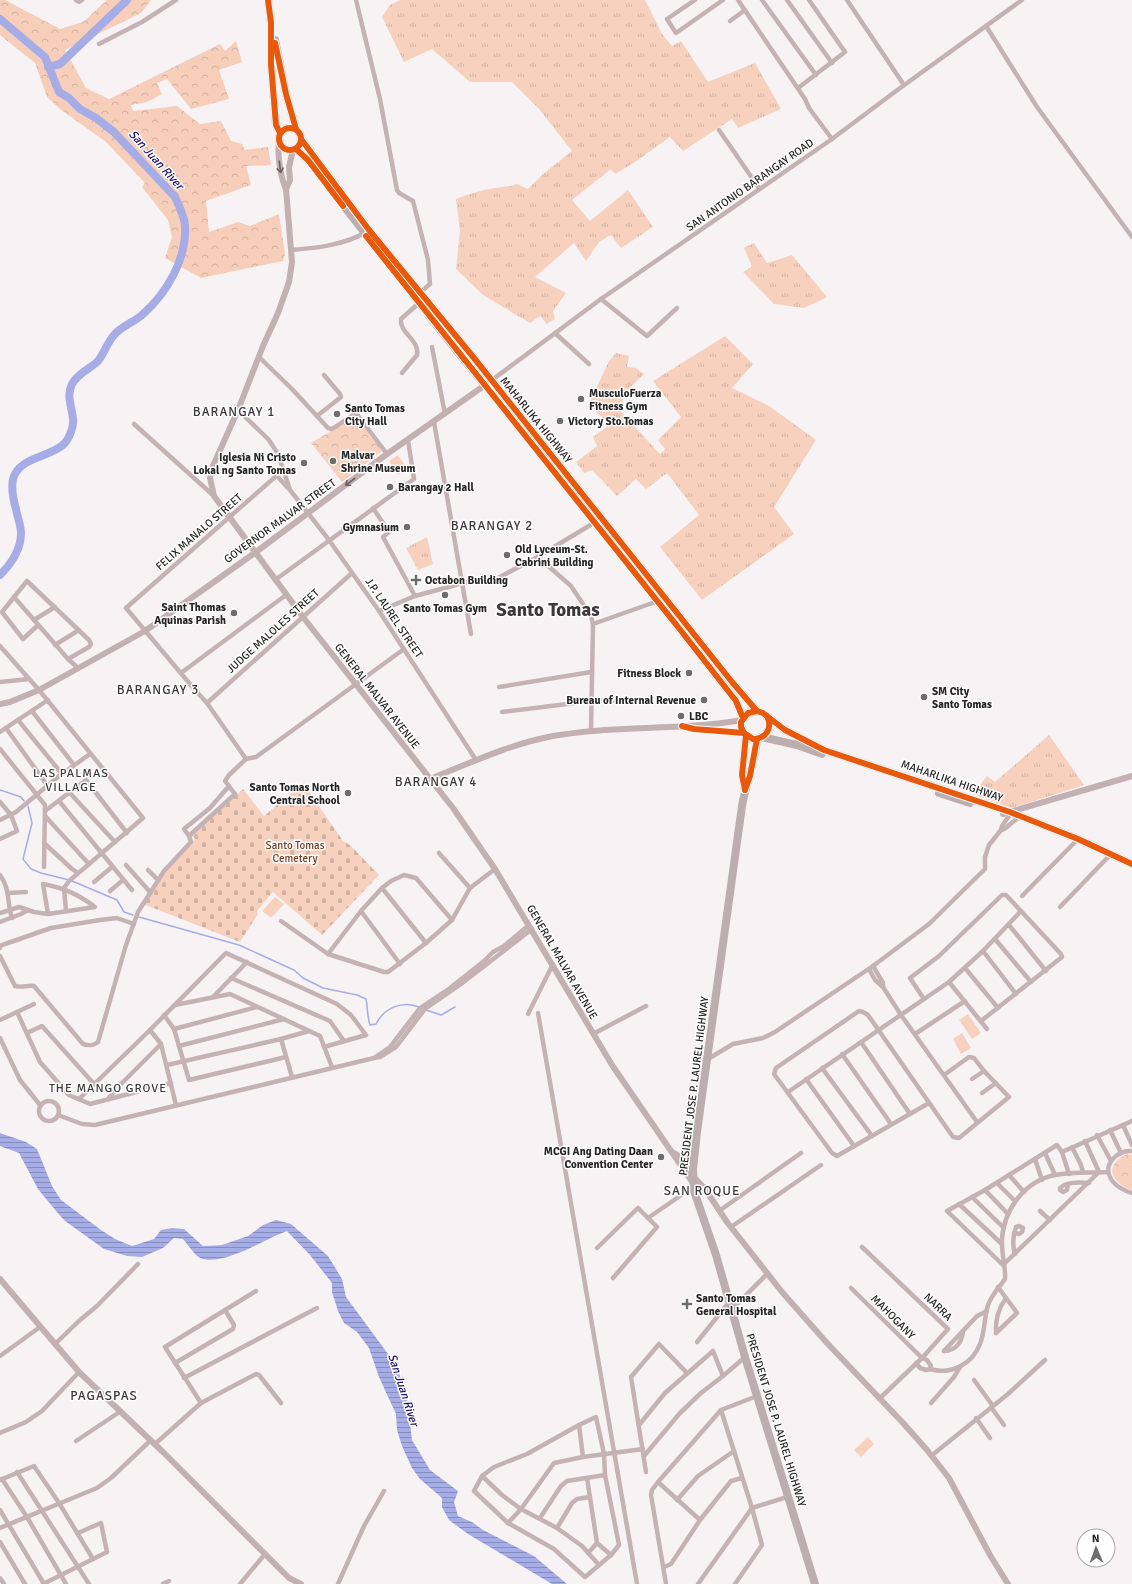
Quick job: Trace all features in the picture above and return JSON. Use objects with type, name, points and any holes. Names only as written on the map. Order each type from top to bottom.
[{"type":"highway","points":[[268,0],[271,23],[286,94],[296,129],[300,133],[301,139],[301,143],[294,149],[284,149],[278,139],[280,133],[288,128],[296,129]]},
{"type":"highway","points":[[271,23],[271,64],[276,125],[280,133]]},
{"type":"highway","name":"MAHARLIKA HIGHWAY","points":[[301,139],[419,303],[485,386],[757,711]]},
{"type":"highway","name":"MAHARLIKA HIGHWAY","points":[[294,149],[308,160],[366,231],[420,292],[492,380],[658,601],[736,701],[742,719]]},
{"type":"highway","points":[[757,711],[767,716],[769,729],[766,734],[759,738],[751,738],[745,734],[741,726],[742,719],[749,712],[757,711]]},
{"type":"highway","name":"MAHARLIKA HIGHWAY","points":[[767,716],[785,730],[824,750],[1010,815]]},
{"type":"highway","name":"PRESIDENT JOSE P. LAUREL HIGHWAY","points":[[745,734],[742,775],[745,790]]},
{"type":"highway","name":"MAHARLIKA HIGHWAY","points":[[759,738],[797,745],[1039,824],[1078,839],[1132,864]]},
{"type":"highway","name":"PRESIDENT JOSE P. LAUREL HIGHWAY","points":[[759,738],[745,790],[694,1162],[693,1182],[730,1301],[745,1357],[787,1497],[815,1584]]},
{"type":"main road","name":"GENERAL MALVAR AVENUE","points":[[280,144],[278,152],[282,181],[286,188],[292,262],[289,282],[278,313],[238,410],[212,468],[210,478],[214,496],[302,617],[453,808],[495,869],[612,1065],[693,1182],[705,1189],[731,1227],[806,1320],[879,1398],[949,1478],[990,1555],[1008,1584]]},
{"type":"main road","name":"GENERAL MALVAR AVENUE","points":[[286,188],[290,180],[289,167],[294,149]]},
{"type":"main road","name":"GOVERNOR MALVAR STREET","points":[[0,704],[39,690],[145,631],[309,514],[387,454],[492,380]]},
{"type":"main road","points":[[430,779],[502,750],[553,736],[591,731],[682,726],[742,719]]},
{"type":"main road","points":[[682,726],[694,729],[745,734]]},
{"type":"main road","points":[[1010,815],[1132,776]]},
{"type":"main road","points":[[671,1151],[682,1158],[694,1162]]},
{"type":"main road","points":[[0,1279],[80,1372],[153,1442],[289,1578],[302,1584]]},
{"type":"street","points":[[76,0],[79,2],[82,0]]},
{"type":"street","points":[[99,44],[142,22],[176,0]]},
{"type":"street","points":[[356,0],[380,99],[397,190],[399,193],[413,201],[428,260],[430,284],[420,292]]},
{"type":"street","points":[[694,0],[667,19],[676,33],[724,0]]},
{"type":"street","points":[[738,0],[798,88],[809,108],[832,139]]},
{"type":"street","points":[[762,0],[816,75]]},
{"type":"street","points":[[786,0],[832,63]]},
{"type":"street","points":[[798,88],[845,52],[809,0]]},
{"type":"street","points":[[846,0],[904,84]]},
{"type":"street","name":"SAN ANTONIO BARANGAY ROAD","points":[[492,380],[601,299],[832,139],[904,84],[1019,1]]},
{"type":"street","points":[[730,21],[745,10]]},
{"type":"street","points":[[986,26],[1037,107],[1132,237]]},
{"type":"street","points":[[719,130],[760,188]]},
{"type":"street","points":[[291,250],[320,247],[345,241],[366,231]]},
{"type":"street","points":[[601,299],[647,336],[678,308]]},
{"type":"street","points":[[402,373],[417,355],[418,348],[401,325],[401,319],[419,303]]},
{"type":"street","points":[[555,333],[589,364]]},
{"type":"street","points":[[432,347],[445,414]]},
{"type":"street","points":[[259,357],[292,389],[328,428],[332,429],[356,413],[387,454]]},
{"type":"street","points":[[317,416],[341,397],[324,375]]},
{"type":"street","name":"J.P. LAUREL STREET","points":[[238,410],[269,440],[278,454],[290,490]]},
{"type":"street","points":[[434,422],[471,634]]},
{"type":"street","points":[[134,424],[214,496]]},
{"type":"street","points":[[275,580],[373,508],[414,480],[408,440]]},
{"type":"street","name":"FELIX MANALO STREET","points":[[145,631],[126,608],[284,470]]},
{"type":"street","name":"J.P. LAUREL STREET","points":[[277,476],[309,514],[352,572],[476,760]]},
{"type":"street","points":[[373,508],[389,532],[383,537],[415,596]]},
{"type":"street","points":[[379,611],[415,596],[462,583],[494,580],[538,557],[598,520]]},
{"type":"street","points":[[538,557],[568,584],[591,616],[593,624],[591,731]]},
{"type":"street","name":"JUDGE MALOLES STREET","points":[[207,703],[352,572]]},
{"type":"street","points":[[38,625],[23,639],[2,612],[27,581],[89,640],[91,644],[89,647],[68,659]]},
{"type":"street","points":[[181,673],[286,595]]},
{"type":"street","points":[[14,597],[55,645],[78,668]]},
{"type":"street","points":[[593,624],[658,601]]},
{"type":"street","points":[[34,620],[55,607]]},
{"type":"street","points":[[55,645],[79,630]]},
{"type":"street","points":[[145,631],[194,690],[207,703],[246,759]]},
{"type":"street","points":[[0,646],[48,700],[90,754],[144,818],[103,854],[78,873],[64,888],[66,911]]},
{"type":"street","points":[[189,836],[235,794],[225,781],[228,775],[246,759],[256,757],[404,649]]},
{"type":"street","points":[[499,687],[592,672]]},
{"type":"street","points":[[0,677],[2,682],[29,679]]},
{"type":"street","points":[[502,712],[592,701],[649,699]]},
{"type":"street","points":[[0,732],[48,700]]},
{"type":"street","points":[[32,711],[74,765]]},
{"type":"street","points":[[18,720],[62,774]]},
{"type":"street","points":[[6,728],[47,785]]},
{"type":"street","points":[[0,749],[45,805],[44,867]]},
{"type":"street","points":[[0,820],[16,812],[47,785],[90,754]]},
{"type":"street","points":[[45,811],[86,780],[127,833]]},
{"type":"street","points":[[0,956],[15,986],[34,986],[83,1044],[88,1046],[95,1045],[98,1042],[126,945],[138,912],[158,880],[191,842],[184,829],[210,808],[229,786]]},
{"type":"street","points":[[69,792],[115,842]]},
{"type":"street","points":[[60,801],[132,890]]},
{"type":"street","points":[[0,802],[11,815],[17,831],[0,838]]},
{"type":"street","points":[[708,1059],[733,1044],[763,1038],[775,1032],[871,967],[929,924],[985,869],[985,857],[989,845],[1001,830],[1002,826],[1010,815]]},
{"type":"street","points":[[1001,830],[1005,829],[1011,822],[1010,815]]},
{"type":"street","points":[[46,817],[89,864]]},
{"type":"street","points":[[1022,896],[1078,839]]},
{"type":"street","points":[[44,843],[78,873]]},
{"type":"street","points":[[439,853],[470,888]]},
{"type":"street","points":[[1060,907],[1112,854]]},
{"type":"street","points":[[126,865],[150,892]]},
{"type":"street","points":[[94,882],[112,867]]},
{"type":"street","points":[[281,921],[328,954],[388,972],[400,964],[452,920],[470,888],[495,869]]},
{"type":"street","points":[[148,870],[158,880]]},
{"type":"street","points":[[0,875],[4,881],[8,893],[9,909],[12,918]]},
{"type":"street","points":[[328,954],[361,911],[382,888],[391,881],[404,875],[416,878],[452,920]]},
{"type":"street","points":[[110,891],[123,880]]},
{"type":"street","points":[[0,913],[19,907],[34,912],[48,914],[95,907],[82,897],[64,888],[43,884],[48,914]]},
{"type":"street","points":[[382,888],[426,942]]},
{"type":"street","points":[[8,893],[26,892]]},
{"type":"street","points":[[924,999],[910,978],[912,975],[939,956],[1002,895],[1006,895],[1061,954],[1062,957],[981,1021]]},
{"type":"street","points":[[0,922],[28,910]]},
{"type":"street","points":[[788,1092],[949,982],[1009,925],[1021,910]]},
{"type":"street","points":[[361,911],[400,964]]},
{"type":"street","points":[[0,948],[0,946],[5,944],[53,927],[118,918],[134,924]]},
{"type":"street","points":[[1009,925],[1046,971]]},
{"type":"street","points":[[58,1115],[82,1124],[95,1125],[374,1058],[390,1046],[420,1008],[450,988],[493,952],[530,927]]},
{"type":"street","points":[[995,939],[1031,982]]},
{"type":"street","points":[[983,951],[1016,994]]},
{"type":"street","points":[[79,1098],[150,1030],[226,953],[337,1004],[351,1015],[366,1035],[324,1047]]},
{"type":"street","points":[[213,997],[247,962]]},
{"type":"street","points":[[528,1014],[552,964]]},
{"type":"street","points":[[871,967],[876,980],[883,986],[914,1034],[978,1122]]},
{"type":"street","points":[[965,968],[998,1008]]},
{"type":"street","points":[[231,978],[330,1021],[344,1041]]},
{"type":"street","points":[[949,982],[987,1029]]},
{"type":"street","points":[[222,988],[224,995]]},
{"type":"street","points":[[175,1004],[230,994],[320,1036],[332,1067]]},
{"type":"street","points":[[914,1034],[965,1001]]},
{"type":"street","points":[[0,1020],[34,1004]]},
{"type":"street","points":[[593,1034],[608,1024],[646,1006]]},
{"type":"street","points":[[174,1029],[257,1007]]},
{"type":"street","points":[[929,1103],[837,1156],[834,1155],[774,1074],[776,1068],[859,1011],[868,1015],[877,1030],[929,1103],[953,1137],[956,1139],[1009,1097],[972,1057],[968,1057],[944,1075]]},
{"type":"street","points":[[17,1012],[40,1062],[69,1095],[90,1104],[171,1083]]},
{"type":"street","points":[[538,1013],[637,1584]]},
{"type":"street","points":[[164,1015],[174,1029],[189,1080],[286,1057]]},
{"type":"street","points":[[180,1046],[284,1019]]},
{"type":"street","points":[[27,1033],[42,1026],[94,1084]]},
{"type":"street","points":[[150,1030],[161,1044],[176,1105]]},
{"type":"street","points":[[167,1065],[281,1039],[309,1031]]},
{"type":"street","points":[[0,1038],[20,1080],[40,1104]]},
{"type":"street","points":[[281,1039],[292,1077]]},
{"type":"street","points":[[861,1042],[910,1114]]},
{"type":"street","points":[[108,1099],[161,1044]]},
{"type":"street","points":[[842,1054],[891,1124]]},
{"type":"street","points":[[822,1068],[872,1136]]},
{"type":"street","points":[[972,1079],[984,1071]]},
{"type":"street","points":[[806,1079],[854,1146]]},
{"type":"street","points":[[982,1093],[996,1083]]},
{"type":"street","points":[[40,1104],[52,1101],[58,1107],[58,1115]]},
{"type":"street","points":[[40,1104],[38,1112],[39,1115],[45,1120],[52,1120],[58,1115]]},
{"type":"street","points":[[1062,1152],[1097,1135],[1132,1121]]},
{"type":"street","points":[[1123,1125],[1132,1145]]},
{"type":"street","points":[[1110,1130],[1121,1153]]},
{"type":"street","points":[[1097,1135],[1111,1160]]},
{"type":"street","points":[[1085,1141],[1099,1172]]},
{"type":"street","points":[[1003,1265],[947,1211],[997,1183],[1057,1145],[1062,1152],[1069,1174]]},
{"type":"street","points":[[1072,1147],[1083,1172]]},
{"type":"street","points":[[1132,1151],[1121,1153],[1111,1160],[1108,1172],[1112,1181],[1132,1193]]},
{"type":"street","points":[[1045,1153],[1055,1175]]},
{"type":"street","points":[[719,1211],[801,1154]]},
{"type":"street","points":[[1035,1159],[1042,1180]]},
{"type":"street","points":[[731,1227],[821,1165]]},
{"type":"street","points":[[931,1403],[954,1377],[960,1367],[970,1360],[976,1353],[983,1335],[987,1311],[993,1293],[1005,1279],[1002,1244],[1004,1228],[1008,1214],[1015,1201],[1024,1192],[1042,1180],[1055,1175],[1083,1172],[1108,1172]]},
{"type":"street","points":[[1003,1265],[1099,1172]]},
{"type":"street","points":[[1009,1175],[1024,1192]]},
{"type":"street","points":[[648,1218],[693,1182]]},
{"type":"street","points":[[1068,1184],[1075,1182],[1089,1183]]},
{"type":"street","points":[[997,1183],[1015,1201]]},
{"type":"street","points":[[985,1190],[1008,1214]]},
{"type":"street","points":[[972,1197],[1004,1228]]},
{"type":"street","points":[[959,1204],[1002,1244]]},
{"type":"street","points":[[598,1248],[638,1208],[657,1227],[613,1278]]},
{"type":"street","points":[[1040,1210],[1050,1220]]},
{"type":"street","points":[[1014,1233],[1013,1248],[1015,1254]]},
{"type":"street","name":"NARRA","points":[[862,1247],[948,1329],[922,1358],[879,1398]]},
{"type":"street","points":[[55,1344],[97,1306],[138,1264]]},
{"type":"street","points":[[732,1309],[768,1273]]},
{"type":"street","points":[[998,1287],[1017,1313],[996,1333],[997,1316],[1001,1305],[1006,1298]]},
{"type":"street","name":"MAHOGANY","points":[[852,1288],[922,1358],[927,1360],[930,1367]]},
{"type":"street","points":[[201,1403],[165,1347],[256,1291]]},
{"type":"street","points":[[697,1342],[730,1301]]},
{"type":"street","points":[[184,1378],[317,1308]]},
{"type":"street","points":[[175,1363],[233,1330],[234,1325],[225,1310]]},
{"type":"street","points":[[963,1331],[962,1339],[958,1346],[949,1351],[944,1351],[977,1316],[987,1311]]},
{"type":"street","points":[[0,1356],[40,1327]]},
{"type":"street","points":[[646,1472],[631,1377],[659,1344],[687,1374]]},
{"type":"street","points":[[639,1425],[664,1393],[713,1351],[723,1376]]},
{"type":"street","points":[[644,1456],[680,1413],[701,1393],[745,1357]]},
{"type":"street","points":[[931,1456],[1045,1360]]},
{"type":"street","points":[[916,1363],[923,1370],[930,1367],[942,1370],[960,1367]]},
{"type":"street","points":[[0,1433],[26,1422],[42,1411],[80,1372]]},
{"type":"street","points":[[0,1528],[97,1488],[201,1403],[256,1374],[260,1375],[281,1403]]},
{"type":"street","points":[[974,1380],[1004,1425]]},
{"type":"street","points":[[666,1584],[651,1494],[652,1490],[721,1410],[757,1396]]},
{"type":"street","points":[[721,1410],[762,1545],[735,1584]]},
{"type":"street","points":[[76,1441],[121,1412]]},
{"type":"street","points":[[596,1417],[604,1454],[605,1475],[619,1545],[612,1556],[586,1576],[554,1549],[508,1523],[474,1491],[482,1476],[494,1467],[527,1454],[579,1425],[596,1417]]},
{"type":"street","points":[[976,1418],[990,1438]]},
{"type":"street","points":[[579,1425],[583,1457]]},
{"type":"street","points":[[508,1523],[521,1509],[554,1463],[583,1457],[643,1449]]},
{"type":"street","points":[[677,1500],[698,1476],[734,1451]]},
{"type":"street","points":[[66,1584],[27,1517],[1,1479],[34,1466],[59,1503],[93,1559]]},
{"type":"street","points":[[17,1472],[43,1510],[89,1584]]},
{"type":"street","points":[[540,1518],[561,1486],[567,1481],[605,1475]]},
{"type":"street","points":[[482,1476],[502,1495],[521,1509],[557,1528],[582,1546],[599,1565]]},
{"type":"street","points":[[587,1478],[597,1543],[612,1556]]},
{"type":"street","points":[[664,1567],[671,1564],[700,1520],[731,1481],[742,1478]]},
{"type":"street","points":[[658,1482],[700,1520]]},
{"type":"street","points":[[338,1584],[364,1526],[384,1491]]},
{"type":"street","points":[[557,1528],[572,1503],[577,1499],[590,1497]]},
{"type":"street","points":[[698,1584],[752,1508],[787,1497]]},
{"type":"street","points":[[0,1510],[44,1584],[107,1552],[101,1523],[78,1533]]},
{"type":"street","points":[[0,1542],[25,1584]]},
{"type":"street","points":[[588,1553],[597,1543]]},
{"type":"street","points":[[240,1584],[265,1554]]},
{"type":"street","points":[[0,1578],[4,1584]]},
{"type":"street","points":[[164,1584],[169,1581]]},
{"type":"green space","points":[[0,0],[5,0],[60,29],[83,22],[107,0],[151,0],[141,13],[65,50],[86,88],[109,99],[220,44],[225,51],[236,41],[242,62],[219,70],[229,99],[191,109],[167,79],[157,83],[162,94],[147,102],[131,105],[133,111],[177,106],[200,124],[221,121],[231,141],[242,144],[245,150],[268,147],[271,165],[246,166],[251,185],[206,201],[209,232],[238,222],[250,226],[279,214],[285,254],[283,261],[201,278],[165,258],[172,237],[168,220],[142,187],[145,183],[106,142],[60,109],[47,97],[35,63],[0,35]]},
{"type":"green space","points":[[400,0],[645,0],[662,34],[672,46],[681,41],[708,82],[755,63],[781,109],[738,128],[732,119],[683,151],[670,137],[635,162],[615,174],[611,169],[572,200],[590,221],[628,190],[653,227],[621,248],[611,235],[599,242],[586,261],[574,243],[535,277],[566,293],[553,311],[555,319],[547,324],[540,316],[530,323],[483,295],[456,269],[460,231],[456,199],[480,191],[517,184],[528,189],[543,174],[572,151],[539,109],[512,82],[470,82],[432,49],[404,62],[382,17],[390,5]]},
{"type":"green space","points":[[754,243],[767,263],[792,255],[827,297],[804,308],[774,304],[743,272],[752,266],[744,248]]},
{"type":"green space","points":[[725,336],[753,364],[732,388],[769,406],[816,440],[774,507],[794,534],[702,600],[660,547],[699,515],[667,473],[646,489],[636,479],[617,496],[592,470],[584,473],[576,462],[597,446],[593,437],[609,425],[589,404],[609,361],[616,353],[629,356],[627,367],[636,368],[644,374],[623,394],[622,413],[660,454],[665,449],[658,440],[681,417],[653,381]]},
{"type":"green space","points":[[356,416],[382,451],[342,482],[311,443]]},
{"type":"green space","points":[[398,455],[407,468],[398,475],[389,461]]},
{"type":"green space","points":[[427,537],[433,564],[418,570],[406,548]]},
{"type":"green space","points":[[1049,735],[1084,785],[1012,808],[973,794],[987,776],[995,782]]},
{"type":"green space","name":"Santo Tomas Cemetery","points":[[303,783],[343,841],[350,845],[379,875],[322,935],[273,892],[257,911],[258,914],[240,942],[143,904],[158,880],[195,839],[190,833],[213,816],[243,789],[264,816]]},
{"type":"green space","points":[[275,897],[284,904],[271,918],[262,911]]},
{"type":"green space","points":[[968,1014],[981,1033],[972,1039],[959,1020]]},
{"type":"green space","points":[[962,1033],[971,1048],[961,1054],[953,1039]]},
{"type":"green space","points":[[1127,1154],[1132,1155],[1132,1190],[1119,1183],[1113,1174],[1112,1168],[1119,1158]]},
{"type":"green space","points":[[868,1437],[874,1444],[861,1457],[854,1450]]},
{"type":"water","points":[[0,1133],[26,1142],[37,1149],[52,1186],[61,1200],[101,1230],[115,1239],[132,1246],[154,1239],[161,1230],[172,1228],[184,1229],[203,1246],[222,1245],[248,1236],[263,1225],[276,1220],[291,1224],[328,1256],[342,1279],[346,1297],[391,1358],[399,1373],[407,1398],[412,1440],[430,1470],[458,1491],[454,1502],[458,1516],[472,1522],[483,1530],[534,1556],[567,1584],[552,1584],[468,1534],[449,1520],[442,1507],[442,1498],[420,1479],[412,1468],[402,1446],[397,1430],[396,1414],[379,1377],[369,1348],[357,1332],[344,1323],[338,1311],[332,1292],[332,1283],[310,1255],[287,1231],[242,1252],[229,1257],[217,1259],[206,1260],[197,1256],[183,1239],[174,1238],[163,1248],[142,1257],[127,1256],[104,1249],[65,1221],[56,1211],[38,1189],[19,1153],[0,1146]]},
{"type":"waterway","points":[[48,67],[60,64],[127,0]]},
{"type":"waterway","name":"San Juan River","points":[[0,19],[45,57],[59,92],[69,98],[80,109],[96,118],[114,132],[175,197],[185,225],[185,238],[179,263],[160,296],[142,315],[115,334],[97,362],[74,380],[69,393],[73,426],[66,442],[58,449],[35,458],[21,466],[16,472],[12,483],[12,491],[20,527],[21,539],[15,556],[0,575]]},
{"type":"waterway","points":[[0,790],[21,797],[24,801]]},
{"type":"waterway","points":[[28,806],[32,823],[23,859],[31,869],[69,880]]},
{"type":"waterway","points":[[72,881],[117,900],[124,912],[133,915]]},
{"type":"waterway","points":[[139,917],[239,945],[294,970],[303,978],[323,988],[357,995],[366,999],[370,1025],[376,1024],[379,1018],[394,1007],[406,1004],[419,1007]]},
{"type":"waterway","points":[[426,1010],[441,1015],[455,1007]]},
{"type":"cycle path","points":[[268,0],[271,23],[271,64],[276,125],[280,133]]},
{"type":"cycle path","points":[[275,43],[286,94],[296,129]]},
{"type":"cycle path","points":[[286,128],[294,128],[301,135],[301,139],[301,143],[294,150],[286,150],[279,143],[279,135],[286,128]]},
{"type":"cycle path","points":[[301,139],[369,230],[474,358],[732,682],[757,711]]},
{"type":"cycle path","points":[[296,149],[308,160],[343,206]]},
{"type":"cycle path","points":[[366,236],[736,701],[743,718]]},
{"type":"cycle path","points":[[767,716],[769,720],[769,729],[765,735],[758,739],[753,739],[744,733],[741,727],[741,722],[748,713],[757,711],[763,713],[785,730],[824,750],[1010,812],[1078,839],[1132,864]]},
{"type":"cycle path","points":[[682,726],[694,729],[744,733]]},
{"type":"cycle path","points":[[745,790],[742,775],[746,735]]},
{"type":"cycle path","points":[[745,790],[750,776],[757,739]]},
{"type":"place","name":"MusculoFuerza Fitness Gym","points":[[581,399]]},
{"type":"place","name":"Santo Tomas City Hall","points":[[337,414]]},
{"type":"place","name":"Victory Sto.Tomas","points":[[560,421]]},
{"type":"place","name":"Malvar Shrine Museum","points":[[333,461]]},
{"type":"place","name":"Iglesia Ni Cristo Lokal ng Santo Tomas","points":[[304,463]]},
{"type":"place","name":"Barangay 2 Hall","points":[[390,487]]},
{"type":"place","name":"Gymnasium","points":[[407,527]]},
{"type":"place","name":"Old Lyceum-St. Cabrini Building","points":[[507,555]]},
{"type":"place","name":"Octabon Building","points":[[416,580]]},
{"type":"place","name":"Santo Tomas Gym","points":[[445,595]]},
{"type":"place","name":"Saint Thomas Aquinas Parish","points":[[234,613]]},
{"type":"place","name":"Fitness Block","points":[[689,673]]},
{"type":"place","name":"SM City Santo Tomas","points":[[924,697]]},
{"type":"place","name":"Bureau of Internal Revenue","points":[[704,700]]},
{"type":"place","name":"LBC","points":[[681,716]]},
{"type":"place","name":"Santo Tomas North Central School","points":[[348,793]]},
{"type":"place","name":"MCGI Ang Dating Daan Convention Center","points":[[661,1157]]},
{"type":"place","name":"Santo Tomas General Hospital","points":[[687,1304]]},
{"type":"district","name":"BARANGAY 1","points":[[234,412]]},
{"type":"district","name":"BARANGAY 2","points":[[492,526]]},
{"type":"district","name":"Santo Tomas","points":[[548,610]]},
{"type":"district","name":"BARANGAY 3","points":[[158,690]]},
{"type":"district","name":"LAS PALMAS VILLAGE","points":[[71,780]]},
{"type":"district","name":"BARANGAY 4","points":[[436,782]]},
{"type":"district","name":"THE MANGO GROVE","points":[[108,1088]]},
{"type":"district","name":"SAN ROQUE","points":[[702,1191]]},
{"type":"district","name":"PAGASPAS","points":[[104,1396]]}]
